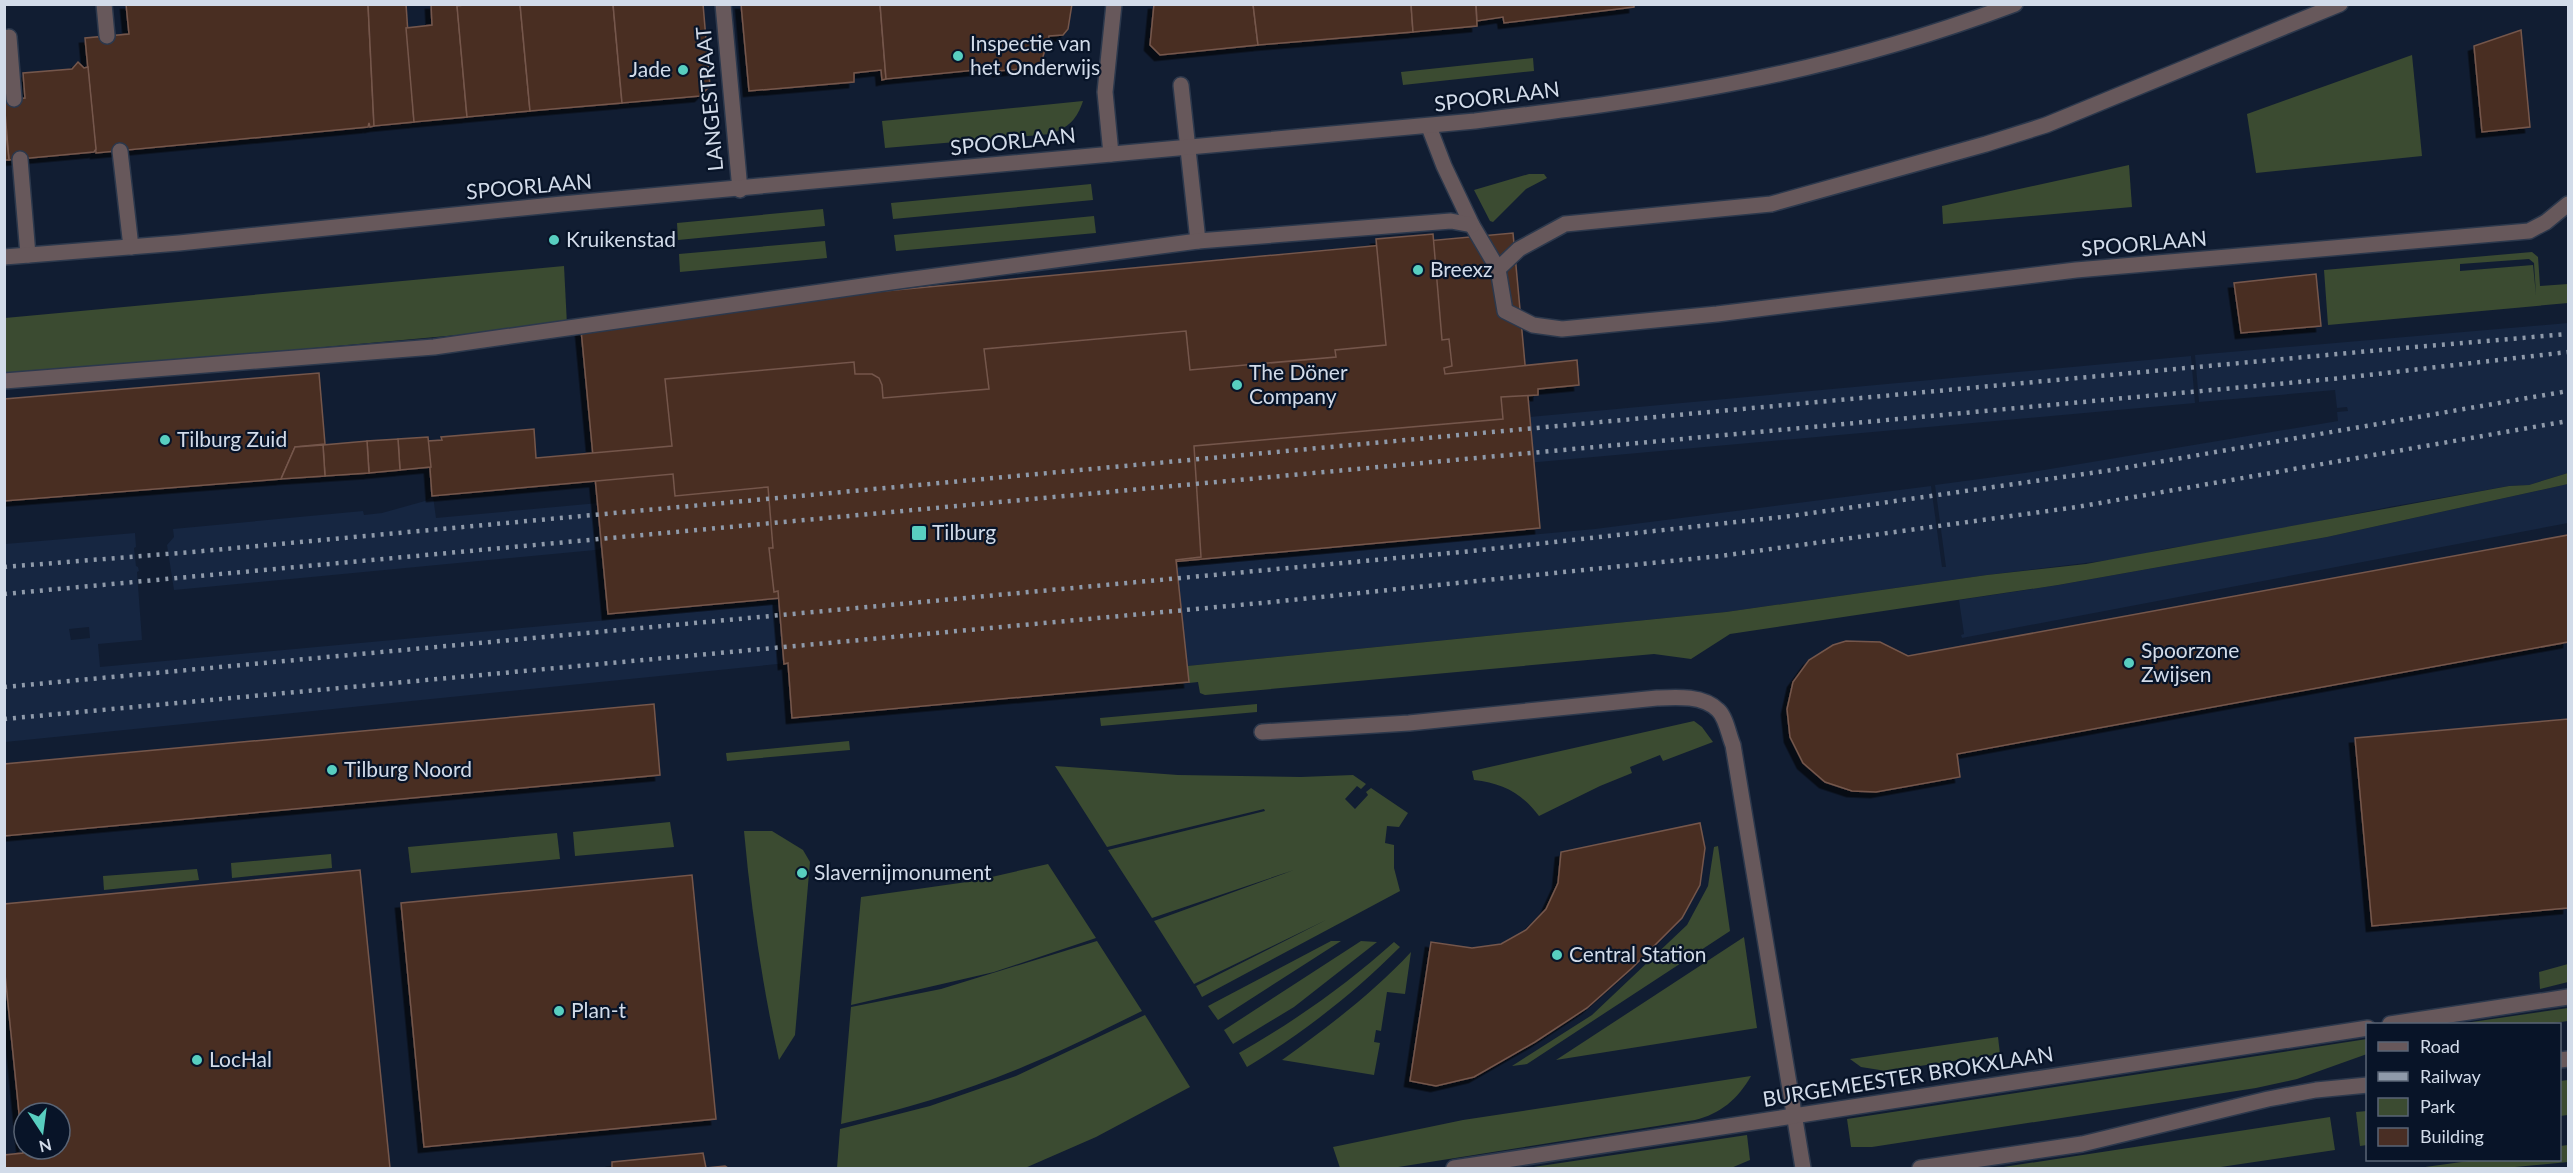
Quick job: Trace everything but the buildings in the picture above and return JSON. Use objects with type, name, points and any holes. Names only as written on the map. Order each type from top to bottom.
[{"type":"street","points":[[104,4],[107,36]]},
{"type":"street","name":"LANGESTRAAT","points":[[723,4],[740,189]]},
{"type":"street","points":[[1111,154],[1105,92],[1114,4]]},
{"type":"street","name":"SPOORLAAN","points":[[4,257],[131,247],[562,204],[1429,127],[1615,103],[1744,81],[1850,57],[2015,4]]},
{"type":"street","points":[[1429,127],[1444,166],[1472,225],[1498,269],[1519,249],[1564,224],[1771,204],[1986,144],[2046,125],[2340,4]]},
{"type":"street","points":[[9,37],[14,99]]},
{"type":"street","points":[[1181,85],[1198,241]]},
{"type":"street","points":[[120,151],[131,247]]},
{"type":"street","points":[[20,159],[28,255]]},
{"type":"street","name":"SPOORLAAN","points":[[1498,269],[1504,312],[1533,325],[1562,329],[1717,314],[2076,270],[2529,231],[2546,222],[2568,204]]},
{"type":"street","points":[[4,381],[434,347],[1198,241],[1451,221],[1472,225]]},
{"type":"street","points":[[1262,732],[1409,723],[1657,698],[1686,697],[1705,702],[1719,710],[1733,746],[1803,1168]]},
{"type":"street","points":[[2397,1023],[2568,997]]},
{"type":"street","name":"BURGEMEESTER BROKXLAAN","points":[[1454,1168],[2366,1028]]},
{"type":"street","points":[[1920,1168],[2082,1144],[2268,1099],[2366,1085]]},
{"type":"shaded area","points":[[2568,323],[2568,473],[2529,485],[2509,486],[2389,507],[2127,558],[1987,575],[1726,612],[1187,666],[788,663],[5,742],[5,544],[135,533],[136,547],[134,548],[136,566],[139,571],[137,572],[142,640],[98,644],[100,667],[1595,529],[1931,486],[1942,567],[1946,567],[1935,485],[2032,472],[2338,421],[2337,412],[2348,411],[2347,407],[2337,408],[2335,390],[2199,402],[2195,355]],"holes":[[[89,627],[90,638],[71,640],[69,629]]]},
{"type":"shaded area","points":[[2191,356],[2195,403],[1194,493],[174,590],[167,545],[174,537],[173,529],[363,511],[364,515],[382,513],[425,501],[433,496],[436,518]]},
{"type":"shaded area","points":[[2568,484],[2568,523],[1962,638],[1961,635],[1964,634],[1959,600],[2058,585],[2327,537]]},
{"type":"green space","points":[[2412,55],[2422,156],[2256,173],[2247,114]]},
{"type":"green space","points":[[1533,58],[1534,71],[1403,85],[1401,72]]},
{"type":"green space","points":[[1083,101],[1072,122],[1051,134],[885,148],[882,121]]},
{"type":"green space","points":[[2129,165],[2132,207],[1943,224],[1942,206]]},
{"type":"green space","points":[[1529,174],[1544,174],[1547,178],[1526,189],[1493,222],[1490,221],[1474,190]]},
{"type":"green space","points":[[1091,184],[1093,200],[893,219],[891,203]]},
{"type":"green space","points":[[823,209],[825,226],[678,240],[677,223]]},
{"type":"green space","points":[[1094,216],[1096,233],[896,251],[894,235]]},
{"type":"green space","points":[[825,241],[827,258],[680,272],[679,254]]},
{"type":"green space","points":[[2532,252],[2538,257],[2540,286],[2568,284],[2568,303],[2328,325],[2324,270]],"holes":[[[2529,259],[2534,263],[2536,295],[2533,265],[2460,271],[2460,264]]]},
{"type":"green space","points":[[564,266],[567,325],[5,376],[5,318]]},
{"type":"green space","points":[[2568,473],[2568,484],[2327,537],[2058,585],[1730,634],[1691,659],[1654,654],[1205,695],[1200,693],[1198,682],[1189,683],[1187,666],[1726,612],[1987,575],[2086,564],[2509,486],[2529,485]]},
{"type":"green space","points":[[1257,704],[1257,712],[1101,726],[1100,718]]},
{"type":"green space","points":[[1694,721],[1702,727],[1713,742],[1663,761],[1660,755],[1630,767],[1632,773],[1539,816],[1526,801],[1511,790],[1474,780],[1472,771]]},
{"type":"green space","points":[[849,741],[850,750],[727,761],[726,753]]},
{"type":"green space","points":[[1055,766],[1178,775],[1301,777],[1353,775],[1366,784],[1361,789],[1357,786],[1345,799],[1355,809],[1368,795],[1366,792],[1371,788],[1408,813],[1399,827],[1387,826],[1385,843],[1394,845],[1394,868],[1400,891],[1202,997],[1196,986],[1326,920],[1194,984],[1154,921],[1294,870],[1152,918],[1108,850],[1265,811],[1264,809],[1107,847]]},
{"type":"green space","points":[[670,822],[674,847],[575,856],[573,832]]},
{"type":"green space","points":[[744,831],[772,831],[803,850],[810,862],[795,1035],[779,1060],[758,946]]},
{"type":"green space","points":[[557,833],[560,859],[411,873],[408,847]]},
{"type":"green space","points":[[1718,846],[1730,931],[1527,1064],[1512,1066],[1592,1015],[1687,925],[1708,886],[1714,847]]},
{"type":"green space","points":[[331,854],[332,868],[232,878],[231,863]]},
{"type":"green space","points":[[1048,864],[1096,938],[994,972],[851,1005],[861,897],[974,881]]},
{"type":"green space","points":[[197,869],[199,880],[104,890],[103,876]]},
{"type":"green space","points":[[1744,937],[1757,1028],[1556,1060]]},
{"type":"green space","points":[[1097,941],[1142,1011],[1055,1053],[980,1084],[935,1099],[841,1124],[851,1007],[941,989]]},
{"type":"green space","points":[[1331,941],[1341,941],[1218,1020],[1208,1006]]},
{"type":"green space","points":[[1361,941],[1377,942],[1294,1007],[1233,1044],[1224,1030]]},
{"type":"green space","points":[[1394,942],[1400,947],[1346,997],[1288,1041],[1247,1067],[1239,1053],[1320,1002]]},
{"type":"green space","points":[[1411,952],[1405,994],[1387,992],[1381,1031],[1376,1030],[1374,1042],[1380,1043],[1374,1075],[1282,1060],[1350,1009]]},
{"type":"green space","points":[[2568,964],[2568,982],[2540,989],[2539,972]]},
{"type":"green space","points":[[2568,1008],[2568,1021],[2465,1023]]},
{"type":"green space","points":[[1145,1015],[1190,1087],[1096,1137],[1025,1168],[837,1168],[840,1129],[930,1106],[1016,1076]]},
{"type":"green space","points":[[1998,1037],[2000,1054],[1886,1071],[1861,1067],[1850,1059]]},
{"type":"green space","points":[[2366,1039],[2366,1054],[2297,1079],[2256,1088],[1872,1147],[1851,1147],[1847,1119]]},
{"type":"green space","points":[[1751,1076],[1740,1092],[1720,1110],[1695,1120],[1392,1168],[1340,1168],[1333,1147],[1463,1120]]},
{"type":"green space","points":[[2568,1080],[2568,1115],[2561,1116],[2561,1081]]},
{"type":"green space","points":[[2366,1111],[2366,1145],[2360,1146],[2356,1112]]},
{"type":"green space","points":[[2330,1117],[2335,1150],[2214,1168],[1997,1168]]},
{"type":"green space","points":[[1747,1135],[1750,1160],[1731,1168],[1527,1168]]},
{"type":"green space","points":[[2568,1145],[2568,1162],[2504,1168],[2418,1168],[2469,1161],[2561,1161],[2561,1146]]},
{"type":"railway","points":[[4,567],[192,552],[2568,334]]},
{"type":"railway","points":[[4,594],[2342,378],[2568,352]]},
{"type":"railway","points":[[4,687],[1472,551],[1791,516],[2112,470],[2568,391]]},
{"type":"railway","points":[[4,719],[1272,602],[1720,556],[2077,507],[2568,421]]},
{"type":"place","name":"Inspectie van het Onderwijs","points":[[958,56]]},
{"type":"place","name":"Jade","points":[[683,70]]},
{"type":"place","name":"Kruikenstad","points":[[554,240]]},
{"type":"place","name":"Breexz","points":[[1418,270]]},
{"type":"place","name":"The Döner Company","points":[[1237,385]]},
{"type":"place","name":"Tilburg Zuid","points":[[165,440]]},
{"type":"place","name":"Tilburg","points":[[919,533]]},
{"type":"place","name":"Spoorzone Zwijsen","points":[[2129,663]]},
{"type":"place","name":"Tilburg Noord","points":[[332,770]]},
{"type":"place","name":"Slavernijmonument","points":[[802,873]]},
{"type":"place","name":"Central Station","points":[[1557,955]]},
{"type":"place","name":"Plan-t","points":[[559,1011]]},
{"type":"place","name":"LocHal","points":[[197,1060]]}]
